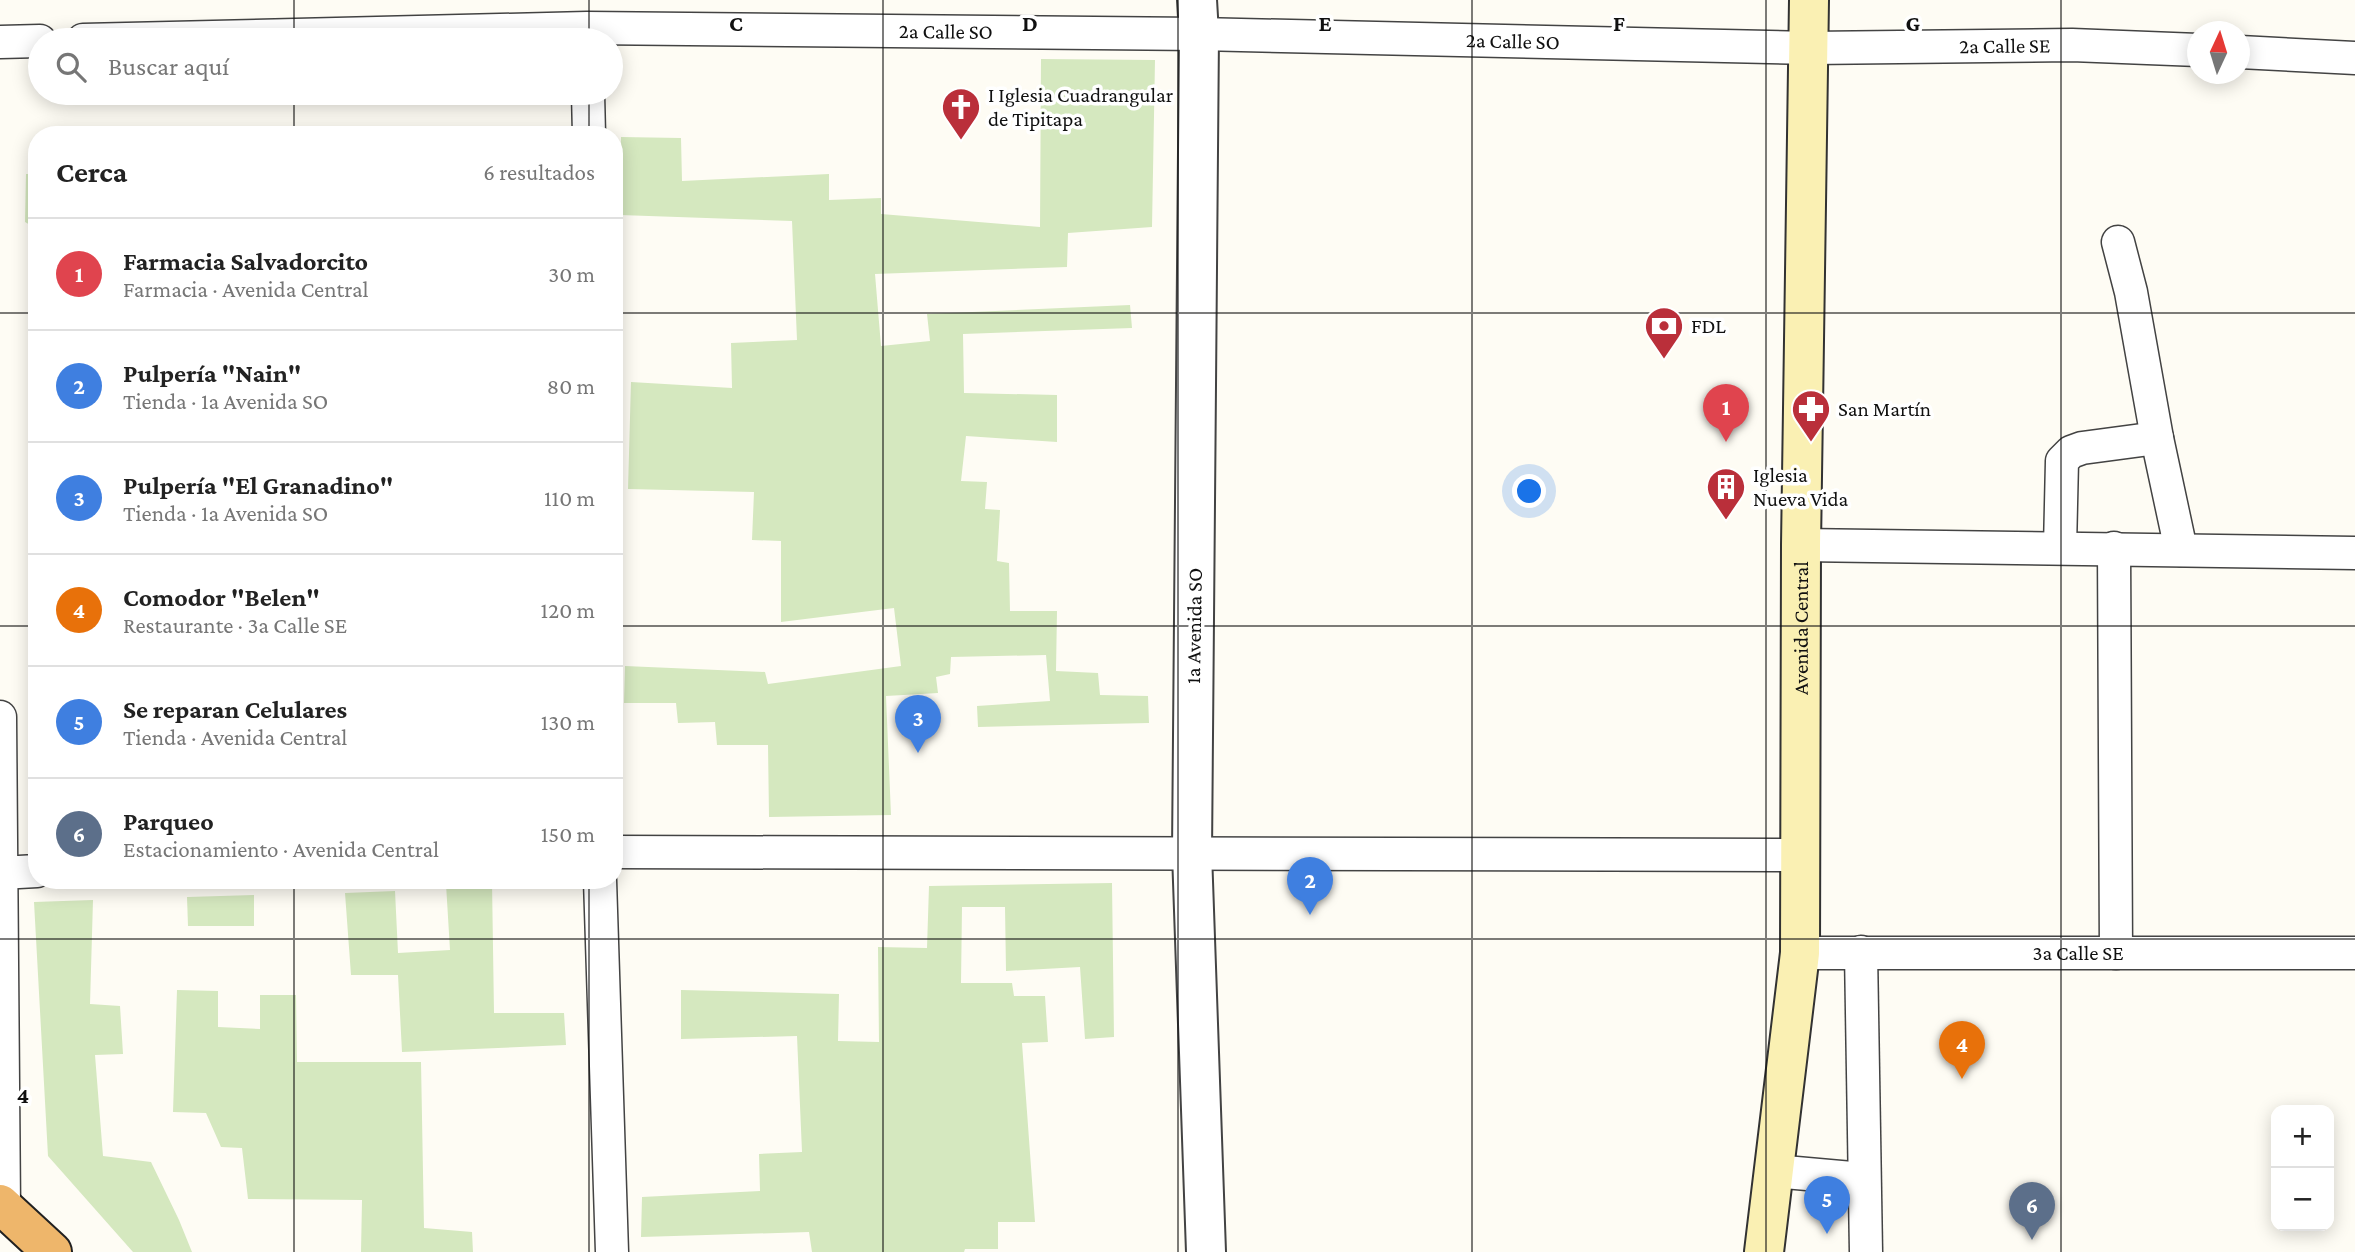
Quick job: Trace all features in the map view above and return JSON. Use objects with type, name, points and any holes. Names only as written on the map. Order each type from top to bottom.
[{"type":"highway","points":[[2,1205],[52,1252]]},
{"type":"main road","name":"Avenida Central","points":[[1763,1252],[1800,953],[1801,545],[1809,0]]},
{"type":"street","name":"2a Calle SO","points":[[439,28],[587,23],[1198,17],[1810,48]]},
{"type":"street","name":"1a Avenida SO","points":[[1198,17],[1192,853],[1206,1252]]},
{"type":"street","points":[[0,42],[28,41]]},
{"type":"street","name":"2a Calle SE","points":[[1810,48],[2072,45],[2187,50]]},
{"type":"street","points":[[2250,53],[2355,58]]},
{"type":"street","points":[[588,105],[589,126]]},
{"type":"street","points":[[2118,242],[2131,292],[2157,438],[2181,550]]},
{"type":"street","points":[[2060,548],[2062,461],[2070,452],[2082,448],[2157,438]]},
{"type":"street","points":[[1801,545],[2355,553]]},
{"type":"street","points":[[2114,548],[2116,953]]},
{"type":"street","points":[[0,717],[2,1205]]},
{"type":"street","points":[[623,852],[1802,855]]},
{"type":"street","points":[[1,873],[28,872]]},
{"type":"street","points":[[600,889],[612,1252]]},
{"type":"street","points":[[1861,952],[1866,1252]]},
{"type":"street","name":"3a Calle SE","points":[[1800,953],[2355,953]]},
{"type":"street","points":[[1774,1171],[1863,1178]]},
{"type":"green space","points":[[1041,59],[1155,60],[1152,227],[1068,233],[1067,267],[875,274],[881,346],[930,341],[927,314],[1130,305],[1132,328],[963,334],[964,393],[1057,395],[1057,442],[966,436],[961,481],[987,482],[985,509],[1000,510],[997,561],[1009,563],[1010,611],[1057,611],[1056,671],[1098,673],[1100,695],[1148,696],[1149,723],[978,727],[977,706],[1050,701],[1046,655],[951,657],[950,674],[936,677],[938,693],[886,696],[891,815],[769,817],[768,745],[717,745],[715,722],[678,723],[676,703],[624,703],[625,666],[765,672],[768,684],[901,666],[894,608],[781,622],[781,541],[752,540],[754,492],[628,489],[631,382],[732,388],[731,343],[797,340],[792,221],[623,215],[623,137],[681,138],[682,181],[829,174],[829,200],[881,198],[881,214],[1040,227]]},
{"type":"green space","points":[[26,174],[28,174],[28,224],[25,222]]},
{"type":"green space","points":[[1112,883],[1114,1037],[1085,1039],[1080,967],[1006,971],[1005,907],[962,907],[961,983],[1012,983],[1014,996],[1045,996],[1048,1042],[1022,1043],[1035,1222],[998,1222],[998,1249],[965,1249],[964,1252],[812,1252],[809,1232],[641,1237],[642,1197],[760,1191],[759,1154],[802,1152],[797,1036],[681,1039],[681,990],[839,994],[838,1041],[879,1042],[878,947],[927,948],[929,886]]},
{"type":"green space","points":[[446,889],[492,889],[494,1013],[564,1013],[566,1045],[402,1052],[398,975],[351,975],[345,893],[395,891],[398,953],[450,950]]},
{"type":"green space","points":[[254,895],[254,926],[188,926],[187,897]]},
{"type":"green space","points":[[93,900],[90,1004],[120,1006],[123,1054],[95,1055],[103,1156],[151,1162],[192,1252],[133,1252],[48,1156],[34,902]]},
{"type":"green space","points":[[177,990],[218,991],[218,1027],[260,1029],[260,995],[296,995],[297,1062],[421,1062],[424,1228],[472,1232],[473,1252],[361,1252],[362,1200],[248,1199],[242,1148],[221,1147],[206,1113],[173,1112]]},
{"type":"place","name":"I Iglesia Cuadrangular de Tipitapa","points":[[961,141]]},
{"type":"place","name":"FDL","points":[[1664,360]]},
{"type":"place","name":"Farmacia Salvadorcito","points":[[1726,442]]},
{"type":"place","name":"San Martín","points":[[1811,443]]},
{"type":"place","name":"Iglesia Nueva Vida","points":[[1726,521]]},
{"type":"place","name":"Pulpería \"El Granadino\"","points":[[918,753]]},
{"type":"place","name":"Pulpería \"Nain\"","points":[[1310,915]]},
{"type":"place","name":"Comodor \"Belen\"","points":[[1962,1079]]},
{"type":"place","name":"Se reparan Celulares","points":[[1827,1234]]},
{"type":"place","name":"Parqueo","points":[[2032,1240]]}]
